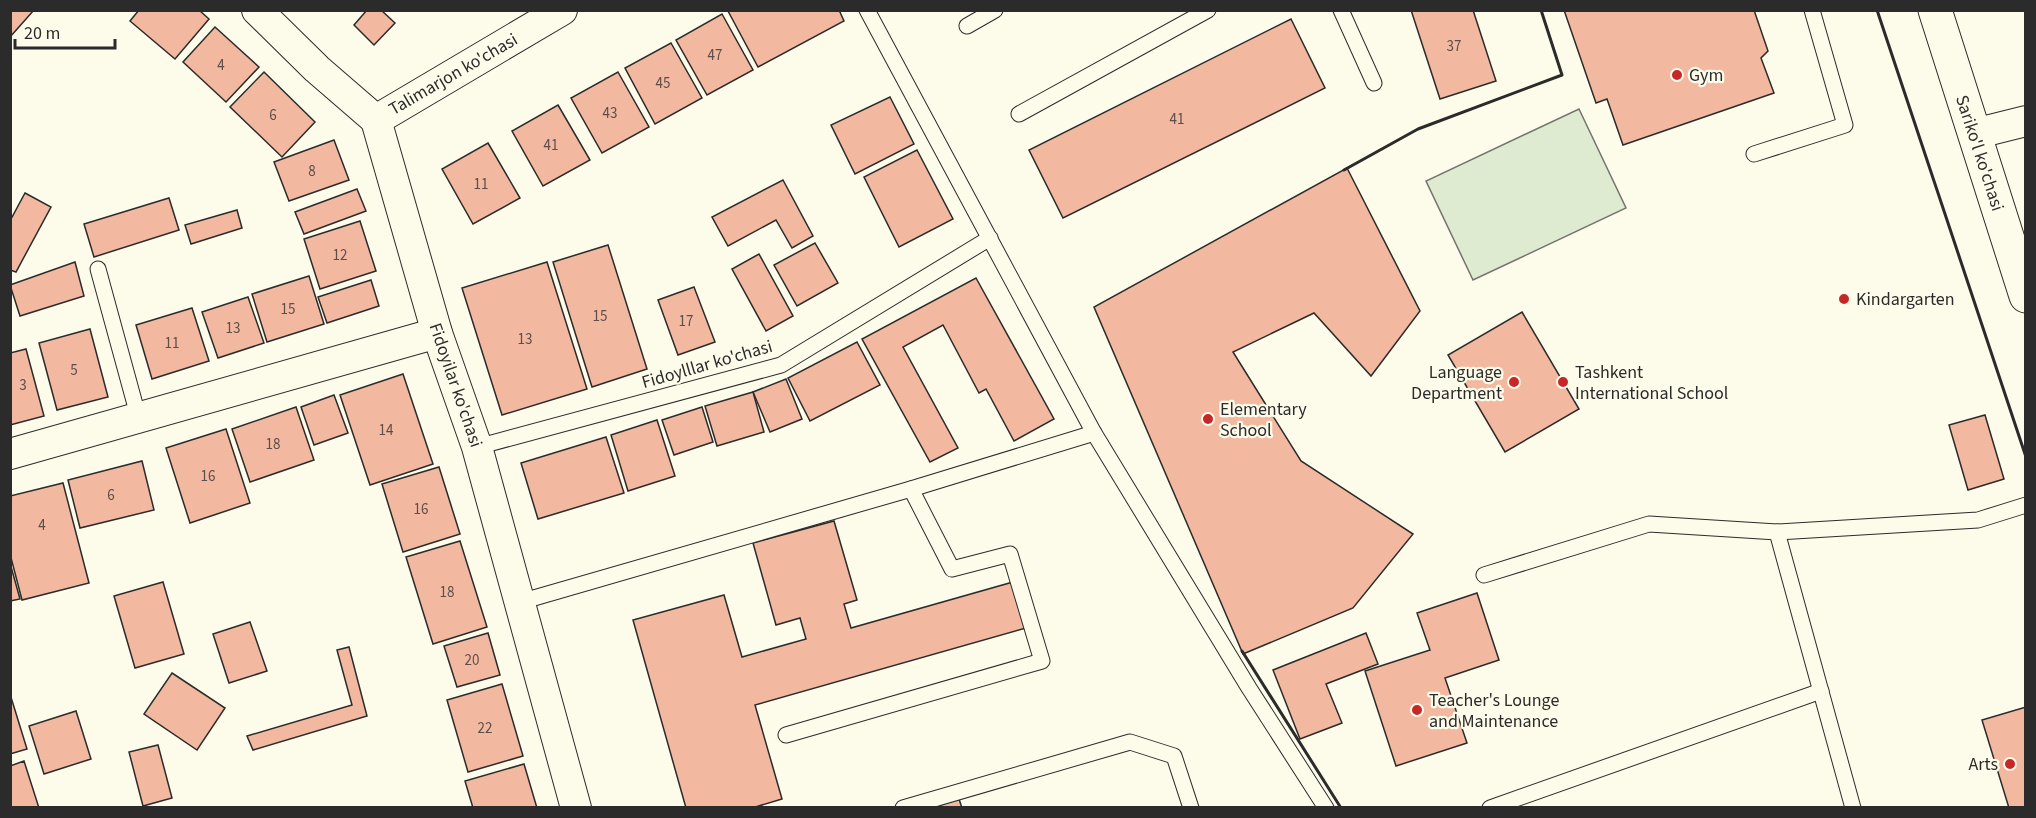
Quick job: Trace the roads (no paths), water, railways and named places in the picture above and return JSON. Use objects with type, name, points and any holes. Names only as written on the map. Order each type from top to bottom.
[{"type":"main road","name":"Sariko'l ko'chasi","points":[[1935,10],[2025,296]]},
{"type":"street","points":[[257,10],[318,69],[376,120]]},
{"type":"street","name":"Talimarjon ko'chasi","points":[[376,120],[562,10]]},
{"type":"street","name":"Fidoyilar ko'chasi","points":[[376,120],[437,333],[477,447],[576,807]]},
{"type":"street","points":[[1974,134],[2025,121]]},
{"type":"street","points":[[10,454],[437,333]]},
{"type":"lane","points":[[867,10],[1094,433],[1249,688],[1326,807]]},
{"type":"lane","points":[[967,26],[995,10]]},
{"type":"lane","points":[[1019,114],[1208,10]]},
{"type":"lane","points":[[1341,10],[1374,83]]},
{"type":"lane","points":[[1754,154],[1845,125],[1812,10]]},
{"type":"lane","name":"Fidoylllar ko'chasi","points":[[477,447],[781,365],[990,238]]},
{"type":"lane","points":[[98,268],[139,419]]},
{"type":"lane","points":[[520,602],[911,489],[1094,433]]},
{"type":"lane","points":[[786,735],[1042,661],[1010,554],[952,569],[911,489]]},
{"type":"lane","points":[[1484,575],[1649,524],[1777,532],[1978,520],[2025,505]]},
{"type":"lane","points":[[1777,532],[1853,807]]},
{"type":"lane","points":[[1490,807],[1821,691]]},
{"type":"lane","points":[[903,807],[1130,742],[1174,756],[1191,807]]},
{"type":"place","name":"Gym","points":[[1677,75]]},
{"type":"place","name":"Kindargarten","points":[[1844,299]]},
{"type":"place","name":"Language Department","points":[[1514,382]]},
{"type":"place","name":"Tashkent International School","points":[[1563,382]]},
{"type":"place","name":"Elementary School","points":[[1208,419]]},
{"type":"place","name":"Teacher's Lounge and Maintenance","points":[[1417,710]]},
{"type":"place","name":"Arts","points":[[2010,764]]}]
